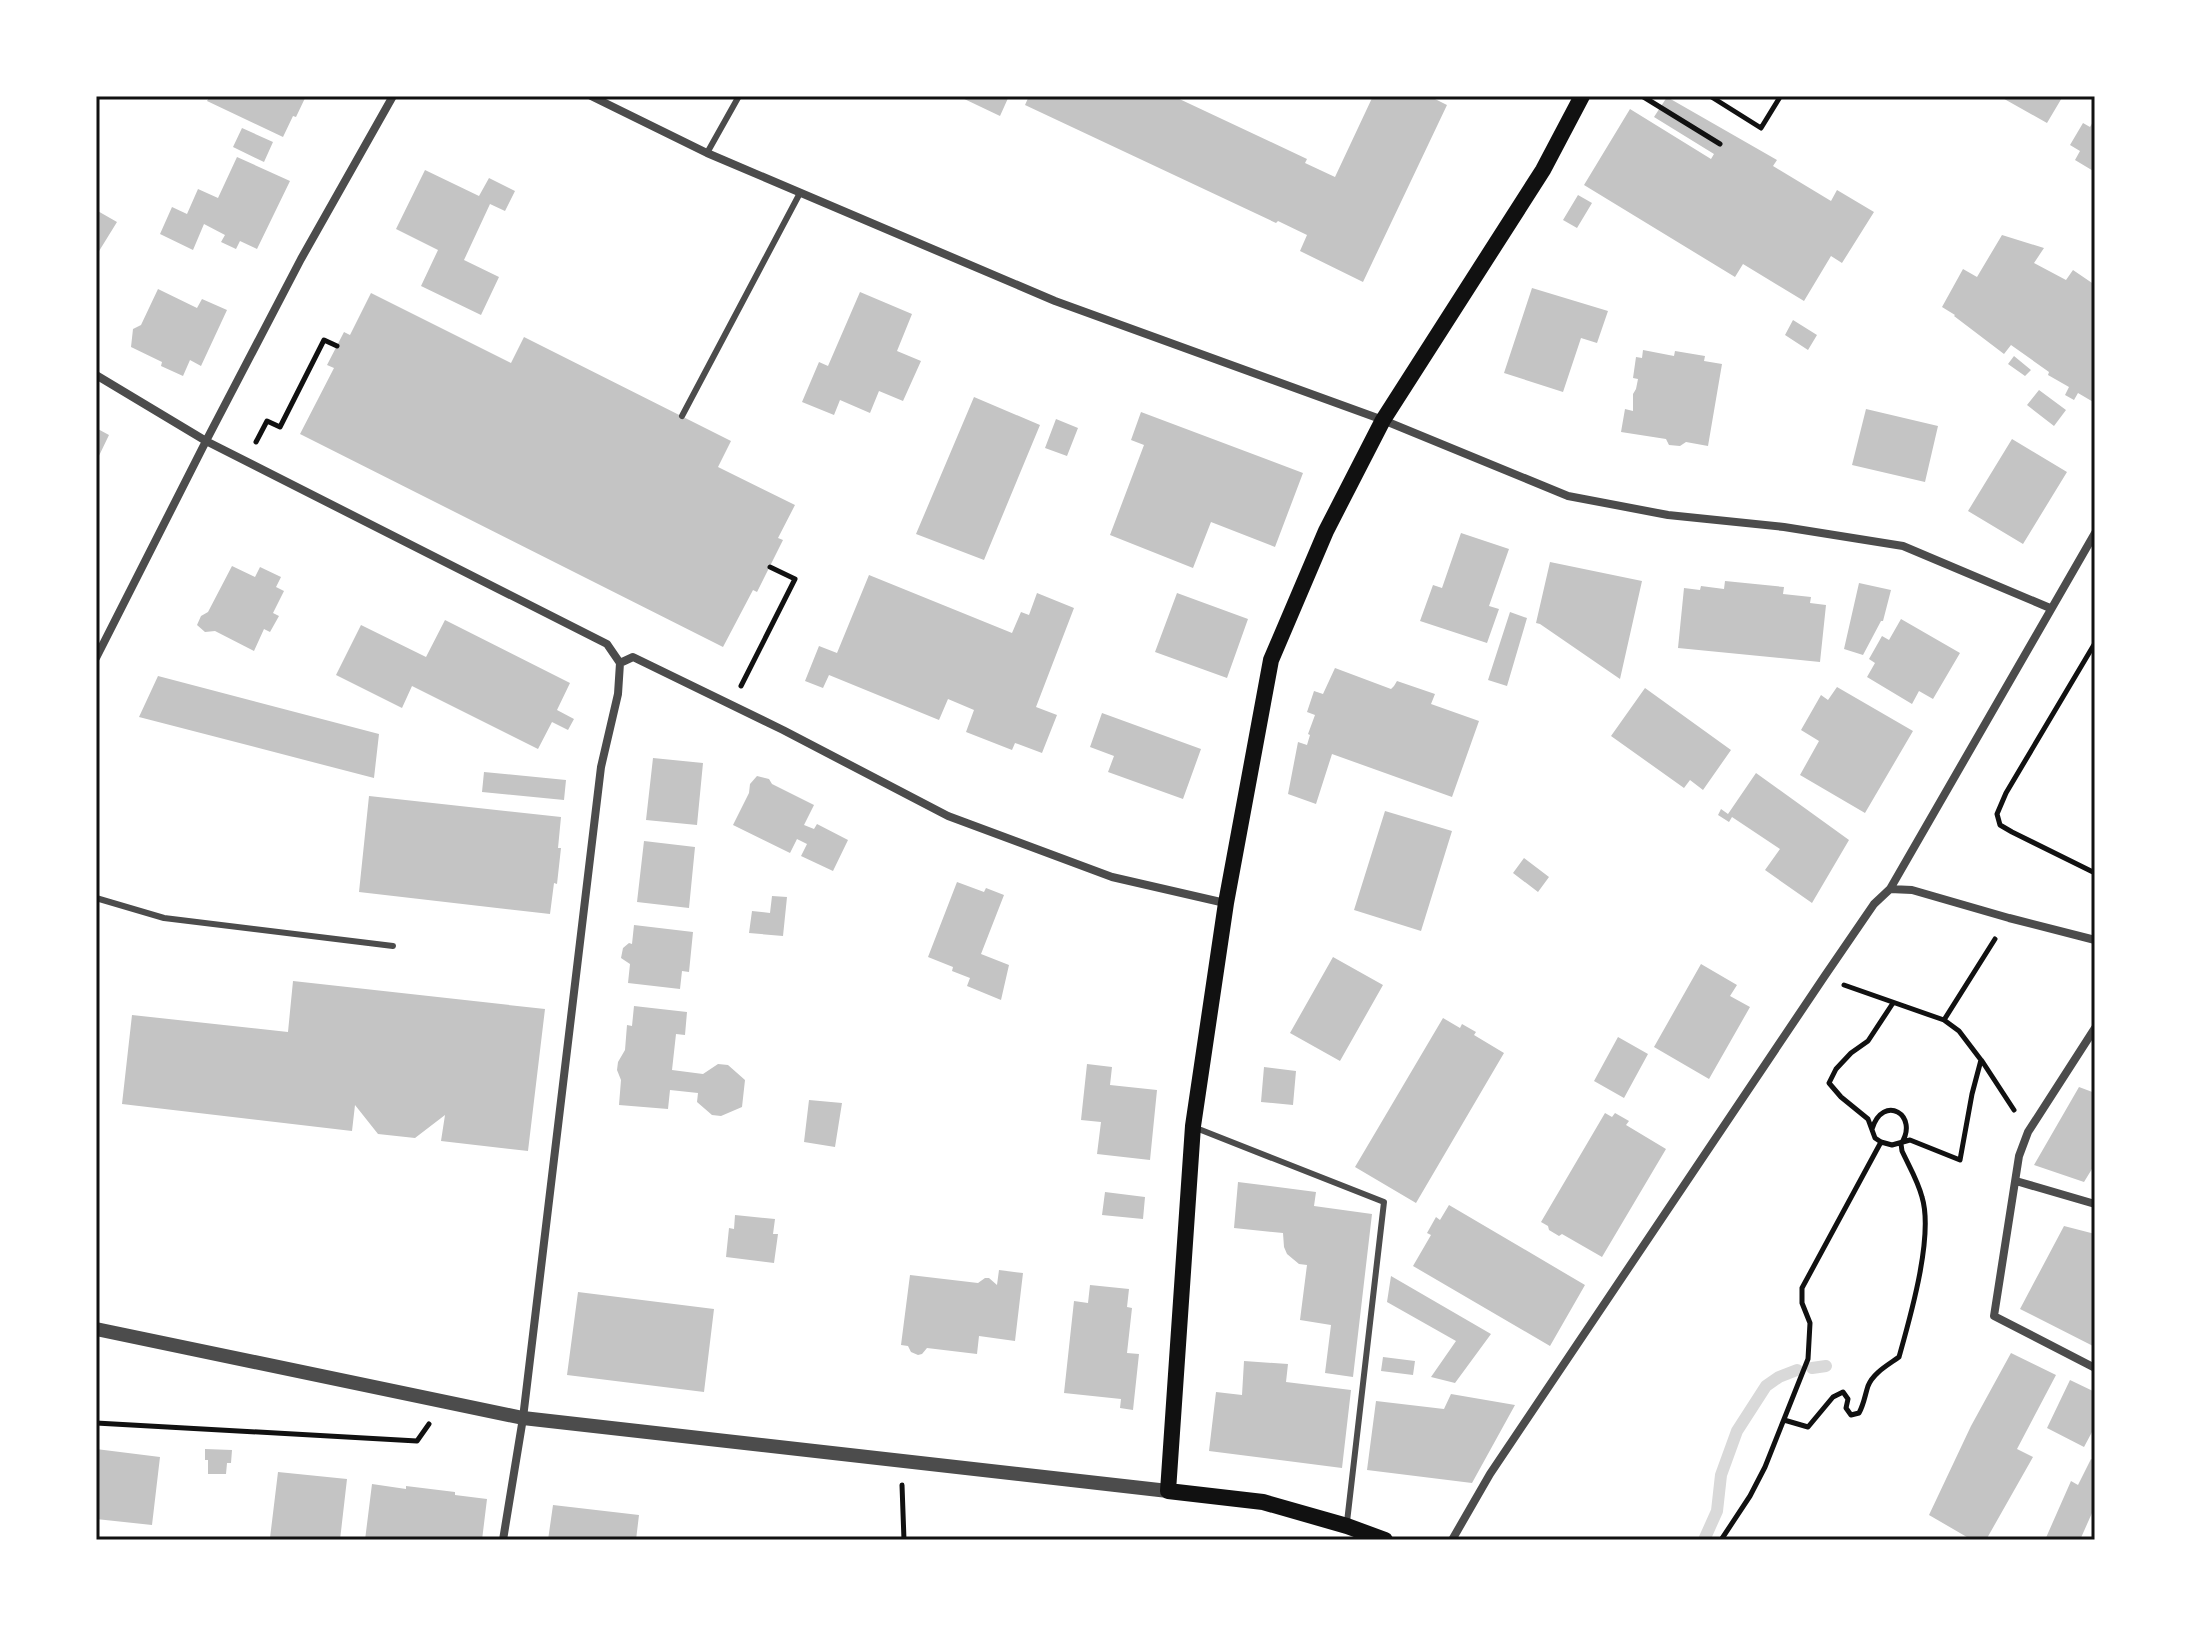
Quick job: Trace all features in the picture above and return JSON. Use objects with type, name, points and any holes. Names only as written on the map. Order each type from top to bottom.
[{"type":"main road","points":[[1385,1540],[1263,1502],[1168,1491],[1193,1126],[1226,903],[1271,660],[1326,531],[1383,420],[1543,170],[1582,96]]},
{"type":"street","points":[[96,658],[301,259],[393,96]]},
{"type":"street","points":[[591,96],[707,153],[1055,301],[1383,420],[1568,496],[1668,515],[1784,527],[1903,546],[2050,608]]},
{"type":"street","points":[[96,375],[206,441],[607,644],[620,663],[618,694],[601,767],[523,1418],[503,1540]]},
{"type":"street","points":[[1452,1540],[1490,1474],[1824,977],[1874,904],[1890,889],[2095,533]]},
{"type":"street","points":[[620,663],[633,657],[948,816],[1112,877],[1226,903]]},
{"type":"street","points":[[1890,889],[1912,890],[2095,940]]},
{"type":"street","points":[[2095,1028],[2028,1132],[2019,1156],[1994,1316],[2095,1368]]},
{"type":"street","points":[[2016,1181],[2095,1204]]},
{"type":"street","points":[[96,1329],[523,1418],[1168,1491]]},
{"type":"lane","points":[[707,153],[739,96]]},
{"type":"lane","points":[[682,416],[800,193]]},
{"type":"lane","points":[[96,898],[164,918],[393,946]]},
{"type":"lane","points":[[1193,1126],[1384,1202],[1347,1526]]},
{"type":"path","points":[[1642,96],[1720,144]]},
{"type":"path","points":[[1710,96],[1761,128],[1780,97]]},
{"type":"path","points":[[246,462],[267,421],[280,427],[324,340],[337,346]]},
{"type":"path","points":[[731,705],[795,579],[770,567]]},
{"type":"path","points":[[2095,643],[2006,793],[1997,814],[2000,825],[2095,873]]},
{"type":"path","points":[[1944,1020],[2009,918]]},
{"type":"path","points":[[1824,977],[1944,1020],[1959,1031],[2028,1132]]},
{"type":"path","points":[[1893,1003],[1868,1041],[1836,1069],[1829,1083],[1868,1119],[1871,1130],[1881,1142],[1892,1145],[1910,1140],[1960,1160],[1981,1060]]},
{"type":"path","points":[[1784,1420],[1808,1427],[1833,1397],[1843,1392],[1848,1399],[1846,1408],[1851,1415],[1859,1413],[1869,1382],[1899,1357],[1921,1265],[1925,1234],[1923,1199],[1902,1151],[1901,1144],[1908,1127],[1903,1117],[1894,1111],[1883,1111],[1875,1118],[1871,1130]]},
{"type":"path","points":[[1721,1540],[1765,1467],[1808,1359],[1810,1323],[1802,1303],[1802,1288],[1881,1142]]},
{"type":"path","points":[[96,1423],[417,1441],[444,1401]]},
{"type":"path","points":[[902,1460],[904,1540]]},
{"type":"building","points":[[210,96],[306,96],[283,137],[207,101]]},
{"type":"building","points":[[958,96],[1009,96],[1000,116]]},
{"type":"building","points":[[1029,96],[1173,96],[1307,159],[1305,163],[1335,177],[1373,96],[1434,96],[1447,105],[1363,282],[1300,251],[1307,235],[1025,105]]},
{"type":"building","points":[[1999,96],[2063,96],[2047,123]]},
{"type":"building","points":[[1667,97],[1777,160],[1773,166],[1831,201],[1837,190],[1874,212],[1842,263],[1831,256],[1804,301],[1743,264],[1735,277],[1584,185],[1630,109],[1711,159],[1714,154],[1654,117]]},
{"type":"building","points":[[2095,118],[2095,172],[2075,160],[2080,151],[2070,145],[2083,123],[2090,127]]},
{"type":"building","points":[[242,128],[273,142],[264,162],[233,147]]},
{"type":"building","points":[[237,157],[290,181],[257,249],[240,241],[236,249],[221,242],[225,235],[204,224],[193,250],[160,234],[172,207],[187,214],[198,189],[218,198]]},
{"type":"building","points":[[425,170],[479,196],[489,178],[515,191],[505,211],[490,204],[464,260],[499,277],[481,315],[421,286],[438,250],[396,229]]},
{"type":"building","points":[[1578,195],[1592,203],[1577,228],[1563,220]]},
{"type":"building","points":[[96,210],[117,222],[96,256]]},
{"type":"building","points":[[2002,235],[2044,248],[2034,263],[2066,280],[2073,270],[2095,285],[2095,403],[2078,393],[2074,400],[2065,395],[2069,387],[2048,375],[2049,372],[2011,345],[2004,354],[1942,307],[1963,269],[1977,277]]},
{"type":"building","points":[[1532,288],[1608,311],[1597,343],[1581,338],[1563,392],[1504,373]]},
{"type":"building","points":[[158,289],[197,308],[202,299],[227,310],[201,366],[190,360],[183,376],[131,347],[133,329],[141,325]]},
{"type":"building","points":[[860,292],[912,314],[897,351],[921,361],[903,401],[879,391],[870,413],[840,400],[834,415],[802,402],[819,362],[828,366]]},
{"type":"building","points":[[371,293],[511,363],[524,337],[731,441],[718,467],[795,505],[778,538],[783,540],[757,592],[753,590],[723,647],[300,434],[334,368],[327,365],[344,332],[350,335]]},
{"type":"building","points":[[1793,320],[1817,335],[1808,350],[1785,335]]},
{"type":"building","points":[[1643,350],[1674,356],[1675,351],[1705,356],[1704,361],[1722,364],[1708,446],[1686,442],[1680,446],[1669,445],[1666,439],[1621,432],[1625,409],[1633,411],[1633,394],[1638,379],[1633,378],[1636,357],[1642,358]]},
{"type":"building","points":[[2014,356],[2031,370],[2025,376],[2008,364]]},
{"type":"building","points":[[2039,390],[2066,410],[2054,426],[2027,405]]},
{"type":"building","points":[[974,397],[1040,425],[984,560],[916,534]]},
{"type":"building","points":[[1866,409],[1938,426],[1925,482],[1852,465]]},
{"type":"building","points":[[1141,412],[1303,473],[1275,547],[1211,522],[1193,568],[1110,535],[1144,445],[1131,440]]},
{"type":"building","points":[[1056,419],[1078,428],[1067,456],[1045,448]]},
{"type":"building","points":[[96,428],[109,435],[96,462]]},
{"type":"building","points":[[2012,439],[2067,472],[2023,544],[1968,511]]},
{"type":"building","points":[[1461,533],[1509,549],[1489,606],[1499,609],[1487,643],[1420,621],[1433,585],[1442,588]]},
{"type":"building","points":[[1550,562],[1642,581],[1620,679],[1536,623]]},
{"type":"building","points":[[232,566],[255,577],[260,567],[281,577],[276,587],[284,591],[273,613],[279,616],[270,632],[264,629],[254,651],[215,631],[205,632],[197,625],[201,616],[208,612]]},
{"type":"building","points":[[869,575],[1012,633],[1021,612],[1029,615],[1037,593],[1074,608],[1036,707],[1057,715],[1042,753],[1015,743],[1012,750],[966,732],[974,710],[948,699],[939,720],[829,675],[823,688],[805,681],[819,646],[837,653]]},
{"type":"building","points":[[1725,581],[1784,587],[1783,594],[1811,597],[1810,603],[1826,605],[1820,662],[1678,648],[1684,588],[1700,590],[1701,586],[1724,589]]},
{"type":"building","points":[[1859,583],[1891,590],[1883,621],[1863,655],[1844,649]]},
{"type":"building","points":[[1177,593],[1248,619],[1227,678],[1155,652]]},
{"type":"building","points":[[1510,612],[1527,618],[1507,686],[1488,680]]},
{"type":"building","points":[[1901,619],[1960,653],[1933,699],[1919,691],[1912,704],[1867,677],[1875,663],[1869,659],[1882,636],[1889,640]]},
{"type":"building","points":[[445,620],[570,683],[557,710],[574,719],[568,730],[552,722],[538,749],[412,686],[402,708],[336,675],[361,625],[426,657]]},
{"type":"building","points":[[1335,668],[1391,689],[1397,681],[1435,694],[1431,704],[1479,721],[1452,797],[1332,754],[1316,804],[1288,794],[1298,742],[1307,745],[1310,735],[1315,715],[1307,712],[1314,691],[1323,694]]},
{"type":"building","points":[[158,676],[379,734],[374,778],[139,717]]},
{"type":"building","points":[[1837,687],[1913,731],[1865,813],[1800,775],[1819,741],[1801,730],[1821,695],[1828,700]]},
{"type":"building","points":[[1645,688],[1731,750],[1703,790],[1690,780],[1684,788],[1611,736]]},
{"type":"building","points":[[1102,713],[1201,749],[1183,799],[1108,772],[1114,756],[1090,747]]},
{"type":"building","points":[[653,758],[703,763],[697,825],[646,820]]},
{"type":"building","points":[[484,772],[566,780],[564,800],[482,792]]},
{"type":"building","points":[[1756,773],[1849,840],[1812,903],[1765,870],[1780,849],[1732,817],[1729,822],[1718,815],[1721,809],[1728,814]]},
{"type":"building","points":[[757,776],[769,779],[772,784],[814,805],[804,825],[814,829],[817,824],[848,840],[833,871],[801,856],[807,844],[797,839],[790,853],[733,825],[749,793],[750,784]]},
{"type":"building","points":[[369,796],[561,817],[557,884],[554,883],[550,914],[359,892]]},
{"type":"building","points":[[1385,811],[1452,831],[1421,931],[1354,910]]},
{"type":"building","points":[[644,841],[695,847],[689,908],[637,902]]},
{"type":"building","points":[[1524,858],[1549,877],[1538,892],[1513,873]]},
{"type":"building","points":[[957,882],[984,892],[986,888],[1004,895],[981,954],[1009,965],[1001,1000],[967,986],[970,978],[928,957]]},
{"type":"building","points":[[772,896],[787,897],[783,936],[749,933],[752,911],[770,913]]},
{"type":"building","points":[[634,925],[693,932],[689,972],[682,971],[680,989],[628,983],[630,964],[621,958],[623,948],[632,944]]},
{"type":"building","points":[[1333,957],[1383,985],[1340,1061],[1290,1033]]},
{"type":"building","points":[[1701,964],[1737,985],[1730,996],[1750,1007],[1709,1079],[1654,1047]]},
{"type":"building","points":[[293,981],[545,1009],[528,1151],[441,1141],[445,1115],[415,1138],[378,1134],[355,1105],[352,1131],[122,1104],[132,1015],[288,1032]]},
{"type":"building","points":[[634,1006],[687,1012],[685,1035],[676,1034],[672,1070],[703,1074],[718,1064],[728,1065],[745,1080],[742,1107],[721,1116],[712,1115],[697,1102],[698,1093],[670,1090],[668,1109],[619,1105],[621,1080],[618,1062],[625,1050],[627,1025],[632,1026]]},
{"type":"building","points":[[1443,1018],[1460,1028],[1462,1024],[1476,1032],[1474,1035],[1504,1053],[1416,1203],[1355,1167]]},
{"type":"building","points":[[1618,1037],[1648,1054],[1624,1098],[1594,1081]]},
{"type":"building","points":[[1087,1064],[1112,1067],[1110,1085],[1157,1090],[1150,1160],[1097,1154],[1101,1122],[1081,1120]]},
{"type":"building","points":[[1264,1067],[1296,1071],[1293,1105],[1261,1102]]},
{"type":"building","points":[[2079,1087],[2095,1093],[2095,1164],[2084,1182],[2034,1165]]},
{"type":"building","points":[[809,1100],[842,1103],[835,1147],[804,1142]]},
{"type":"building","points":[[1605,1113],[1612,1117],[1615,1113],[1629,1121],[1626,1125],[1666,1149],[1602,1257],[1562,1234],[1559,1236],[1541,1222]]},
{"type":"building","points":[[1238,1182],[1316,1192],[1314,1206],[1372,1214],[1353,1377],[1325,1373],[1331,1325],[1300,1320],[1307,1265],[1299,1264],[1287,1254],[1283,1233],[1234,1228]]},
{"type":"building","points":[[1105,1192],[1145,1197],[1143,1219],[1102,1215]]},
{"type":"building","points":[[1449,1205],[1585,1285],[1550,1346],[1413,1266],[1431,1235],[1427,1233],[1436,1217],[1440,1220]]},
{"type":"building","points":[[735,1215],[775,1219],[773,1234],[778,1234],[774,1263],[726,1257],[729,1228],[734,1229]]},
{"type":"building","points":[[2064,1226],[2095,1234],[2095,1347],[2020,1309]]},
{"type":"building","points":[[999,1270],[1023,1273],[1015,1341],[979,1336],[977,1354],[927,1348],[918,1355],[911,1352],[908,1346],[901,1345],[910,1275],[978,1283],[989,1278],[997,1285]]},
{"type":"building","points":[[1391,1276],[1491,1334],[1455,1383],[1431,1377],[1456,1341],[1387,1302]]},
{"type":"building","points":[[1090,1285],[1129,1289],[1127,1307],[1132,1308],[1127,1353],[1139,1354],[1133,1410],[1120,1408],[1121,1399],[1064,1393],[1074,1301],[1088,1303]]},
{"type":"building","points":[[578,1292],[714,1309],[704,1392],[567,1375]]},
{"type":"building","points":[[2011,1353],[2056,1375],[2017,1449],[2033,1457],[1986,1540],[1972,1540],[1929,1515],[1971,1426]]},
{"type":"building","points":[[1383,1357],[1415,1361],[1413,1375],[1381,1371]]},
{"type":"building","points":[[1244,1361],[1288,1364],[1286,1382],[1351,1390],[1342,1468],[1209,1451],[1216,1392],[1242,1395]]},
{"type":"building","points":[[2070,1380],[2095,1392],[2095,1433],[2092,1432],[2084,1447],[2047,1428]]},
{"type":"building","points":[[1451,1394],[1515,1405],[1472,1483],[1367,1470],[1376,1401],[1444,1409]]},
{"type":"building","points":[[96,1449],[160,1457],[152,1525],[96,1519]]},
{"type":"building","points":[[205,1449],[232,1450],[226,1474],[208,1474]]},
{"type":"building","points":[[2091,1459],[2095,1461],[2095,1514],[2092,1513],[2080,1540],[2045,1540],[2071,1481],[2078,1485]]},
{"type":"building","points":[[278,1472],[347,1479],[340,1540],[270,1538]]},
{"type":"building","points":[[372,1484],[455,1492],[455,1495],[487,1499],[482,1540],[365,1540]]},
{"type":"building","points":[[553,1505],[639,1515],[636,1540],[548,1540]]},
{"type":"waterway","points":[[1812,1368],[1826,1366]]},
{"type":"waterway","points":[[1704,1540],[1717,1511],[1721,1475],[1737,1431],[1766,1386],[1797,1370]]}]
